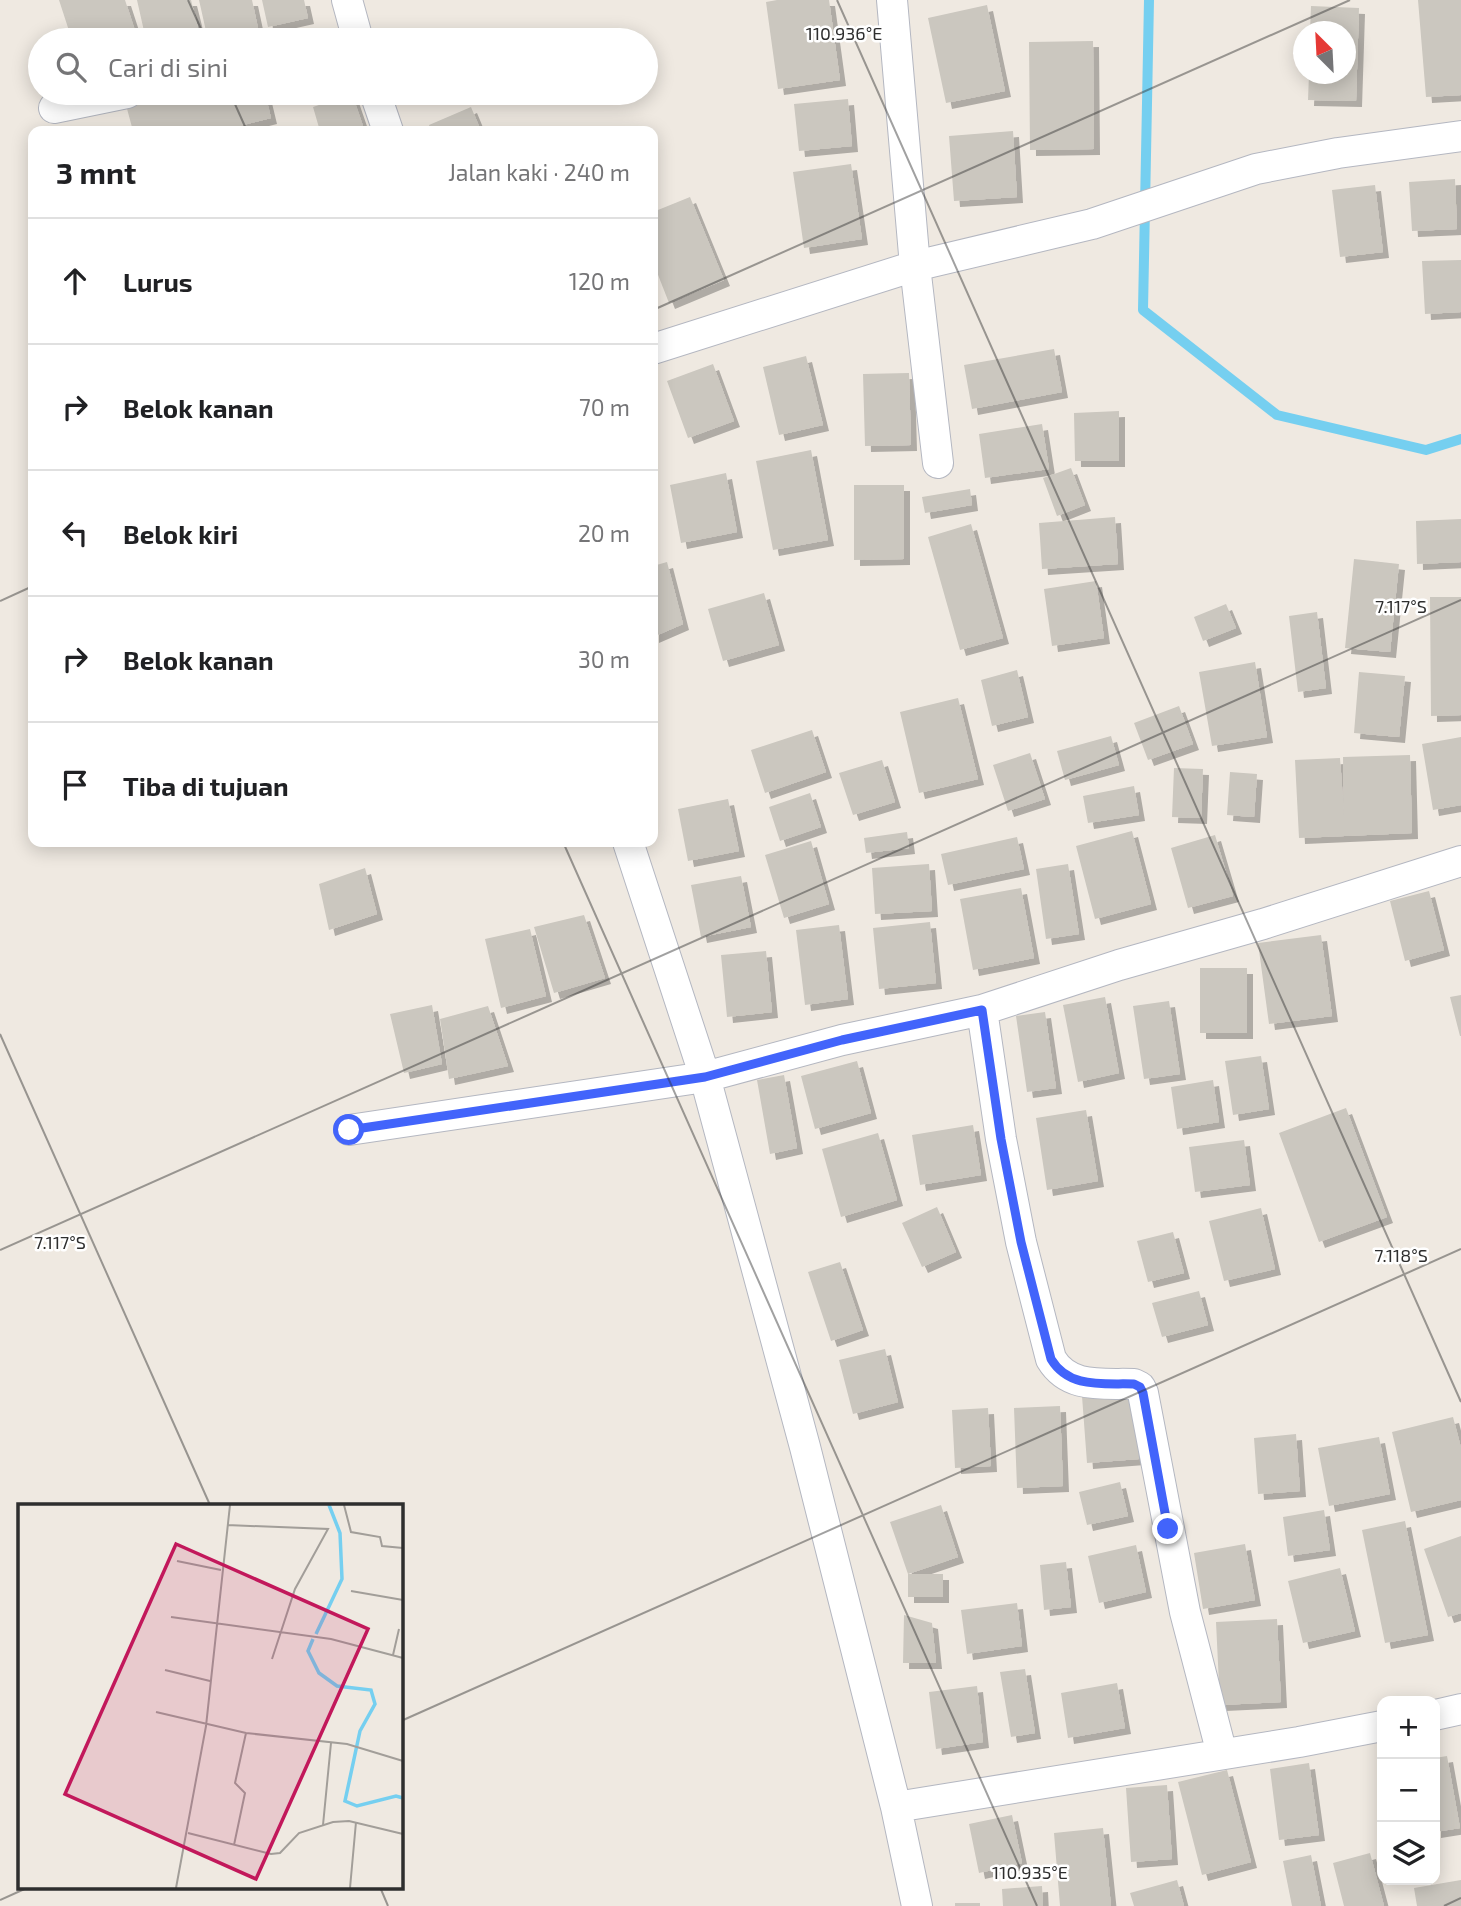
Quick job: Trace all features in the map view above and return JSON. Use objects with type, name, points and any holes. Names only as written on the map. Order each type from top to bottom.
[{"type":"street","points":[[347,0],[355,28]]},
{"type":"street","points":[[892,0],[915,266],[938,463]]},
{"type":"street","points":[[54,108],[69,105]]},
{"type":"street","points":[[379,105],[386,126]]},
{"type":"street","points":[[658,347],[915,266],[1092,224],[1256,169],[1311,158],[1461,136]]},
{"type":"street","points":[[630,847],[705,1077],[805,1447],[896,1807],[917,1906]]},
{"type":"street","points":[[349,1130],[705,1077],[842,1040],[982,1010],[1119,965],[1263,924],[1461,861]]},
{"type":"street","points":[[982,1010],[1001,1139],[1021,1242],[1051,1359],[1067,1377],[1078,1381],[1134,1384],[1140,1387],[1143,1393],[1185,1612],[1222,1754]]},
{"type":"street","points":[[1440,1714],[1461,1709]]},
{"type":"street","points":[[896,1807],[1377,1727]]},
{"type":"building","points":[[59,0],[125,0],[134,28],[68,28]]},
{"type":"building","points":[[137,0],[191,0],[198,28],[143,28]]},
{"type":"building","points":[[199,0],[252,0],[258,28],[205,28]]},
{"type":"building","points":[[262,0],[304,0],[308,18],[268,27]]},
{"type":"building","points":[[829,0],[840,80],[778,89],[766,2]]},
{"type":"building","points":[[1418,0],[1461,0],[1461,95],[1426,97]]},
{"type":"building","points":[[987,5],[1005,91],[946,103],[928,18]]},
{"type":"building","points":[[1311,6],[1359,8],[1356,101],[1308,100],[1309,84],[1356,84],[1356,21],[1310,21]]},
{"type":"building","points":[[1093,41],[1094,149],[1030,150],[1029,42]]},
{"type":"building","points":[[848,99],[852,146],[799,151],[794,104]]},
{"type":"building","points":[[126,105],[268,105],[271,118],[240,126],[132,126]]},
{"type":"building","points":[[356,105],[363,126],[319,126],[313,107]]},
{"type":"building","points":[[471,107],[479,126],[429,126]]},
{"type":"building","points":[[1013,131],[1017,197],[954,201],[949,136]]},
{"type":"building","points":[[851,164],[862,239],[804,248],[793,172]]},
{"type":"building","points":[[1455,179],[1457,229],[1412,231],[1409,182]]},
{"type":"building","points":[[1375,185],[1383,252],[1340,257],[1332,190]]},
{"type":"building","points":[[690,197],[724,280],[669,303],[658,275],[658,210]]},
{"type":"building","points":[[1461,260],[1461,312],[1425,314],[1422,261]]},
{"type":"building","points":[[1054,349],[1062,392],[972,409],[964,365]]},
{"type":"building","points":[[806,356],[823,425],[779,435],[763,367]]},
{"type":"building","points":[[713,364],[734,421],[688,438],[667,381]]},
{"type":"building","points":[[909,373],[911,445],[865,446],[863,374]]},
{"type":"building","points":[[1119,411],[1119,461],[1075,461],[1074,413]]},
{"type":"building","points":[[1042,424],[1049,469],[985,478],[979,434]]},
{"type":"building","points":[[811,450],[828,540],[773,550],[756,461]]},
{"type":"building","points":[[1071,468],[1085,505],[1057,516],[1043,478]]},
{"type":"building","points":[[726,473],[737,532],[681,543],[670,485]]},
{"type":"building","points":[[854,485],[904,485],[904,559],[854,560]]},
{"type":"building","points":[[970,489],[972,505],[925,513],[922,497]]},
{"type":"building","points":[[1115,517],[1118,564],[1042,569],[1039,523]]},
{"type":"building","points":[[1461,519],[1461,562],[1417,564],[1416,521]]},
{"type":"building","points":[[971,524],[1003,638],[960,650],[928,537]]},
{"type":"building","points":[[1354,559],[1399,564],[1390,652],[1345,648]]},
{"type":"building","points":[[667,562],[683,624],[658,635],[658,565]]},
{"type":"building","points":[[1096,581],[1104,638],[1052,646],[1044,589]]},
{"type":"building","points":[[764,593],[779,645],[723,661],[708,609]]},
{"type":"building","points":[[1430,597],[1461,597],[1461,715],[1431,716]]},
{"type":"building","points":[[1226,604],[1236,628],[1203,641],[1194,617]]},
{"type":"building","points":[[1317,612],[1326,688],[1298,692],[1289,616]]},
{"type":"building","points":[[1255,662],[1267,737],[1212,746],[1199,672]]},
{"type":"building","points":[[1017,670],[1028,717],[992,726],[981,680]]},
{"type":"building","points":[[1359,672],[1405,676],[1399,737],[1354,733]]},
{"type":"building","points":[[958,698],[978,779],[919,793],[900,712]]},
{"type":"building","points":[[1179,706],[1193,744],[1148,760],[1134,723]]},
{"type":"building","points":[[812,730],[826,772],[765,793],[751,750]]},
{"type":"building","points":[[1111,736],[1119,765],[1065,780],[1057,751]]},
{"type":"building","points":[[1461,737],[1461,805],[1433,810],[1422,744]]},
{"type":"building","points":[[1030,753],[1045,799],[1008,811],[993,765]]},
{"type":"building","points":[[1410,755],[1412,833],[1299,838],[1295,760],[1340,758],[1344,815],[1343,757]]},
{"type":"building","points":[[882,760],[895,802],[853,815],[839,773]]},
{"type":"building","points":[[1174,768],[1203,769],[1201,818],[1172,817]]},
{"type":"building","points":[[1230,772],[1257,774],[1254,817],[1227,815]]},
{"type":"building","points":[[1134,786],[1139,815],[1088,823],[1083,796]]},
{"type":"building","points":[[810,793],[821,827],[780,841],[769,807]]},
{"type":"building","points":[[728,799],[739,851],[688,861],[678,809]]},
{"type":"building","points":[[1132,831],[1151,904],[1095,919],[1076,846]]},
{"type":"building","points":[[907,832],[909,848],[866,853],[864,838]]},
{"type":"building","points":[[1215,835],[1233,896],[1188,908],[1171,848]]},
{"type":"building","points":[[1017,837],[1024,869],[948,885],[941,854]]},
{"type":"building","points":[[811,841],[829,904],[784,918],[765,855]]},
{"type":"building","points":[[929,864],[932,911],[875,914],[872,868]]},
{"type":"building","points":[[1068,864],[1079,934],[1046,939],[1036,869]]},
{"type":"building","points":[[365,868],[377,914],[329,930],[319,884]]},
{"type":"building","points":[[741,876],[751,927],[701,937],[691,885]]},
{"type":"building","points":[[1021,888],[1034,958],[973,970],[960,899]]},
{"type":"building","points":[[1429,891],[1444,950],[1405,961],[1390,901]]},
{"type":"building","points":[[584,915],[605,978],[554,993],[534,927]]},
{"type":"building","points":[[930,922],[936,983],[879,989],[873,928]]},
{"type":"building","points":[[839,925],[848,999],[805,1005],[796,930]]},
{"type":"building","points":[[530,929],[546,996],[501,1008],[485,939]]},
{"type":"building","points":[[1321,935],[1332,1016],[1269,1024],[1258,943]]},
{"type":"building","points":[[766,951],[772,1012],[727,1017],[721,955]]},
{"type":"building","points":[[1200,968],[1247,968],[1247,1033],[1200,1033]]},
{"type":"building","points":[[1461,995],[1461,1036],[1460,1036],[1450,997]]},
{"type":"building","points":[[1105,997],[1119,1073],[1078,1082],[1063,1005]]},
{"type":"building","points":[[1169,1001],[1180,1074],[1144,1079],[1133,1006]]},
{"type":"building","points":[[432,1005],[442,1064],[404,1073],[390,1014]]},
{"type":"building","points":[[488,1006],[508,1066],[449,1079],[440,1019]]},
{"type":"building","points":[[1045,1012],[1056,1088],[1027,1092],[1016,1016]]},
{"type":"building","points":[[1261,1056],[1269,1109],[1233,1115],[1225,1061]]},
{"type":"building","points":[[857,1061],[871,1113],[815,1129],[801,1076]]},
{"type":"building","points":[[784,1075],[797,1148],[770,1154],[757,1080]]},
{"type":"building","points":[[1213,1080],[1219,1122],[1177,1129],[1171,1087]]},
{"type":"building","points":[[1346,1108],[1387,1217],[1319,1242],[1279,1133]]},
{"type":"building","points":[[1086,1110],[1098,1181],[1047,1190],[1036,1118]]},
{"type":"building","points":[[973,1125],[981,1175],[920,1185],[912,1135]]},
{"type":"building","points":[[878,1133],[897,1200],[841,1217],[822,1149]]},
{"type":"building","points":[[1244,1140],[1250,1185],[1195,1192],[1189,1147]]},
{"type":"building","points":[[937,1207],[956,1252],[922,1267],[902,1223]]},
{"type":"building","points":[[1261,1208],[1275,1269],[1224,1281],[1209,1221]]},
{"type":"building","points":[[1173,1232],[1184,1273],[1148,1282],[1137,1241]]},
{"type":"building","points":[[840,1262],[863,1330],[831,1341],[808,1272]]},
{"type":"building","points":[[1199,1291],[1208,1325],[1162,1337],[1152,1303]]},
{"type":"building","points":[[885,1349],[898,1402],[853,1414],[839,1360]]},
{"type":"building","points":[[1134,1392],[1139,1459],[1087,1463],[1082,1396]]},
{"type":"building","points":[[1060,1406],[1063,1486],[1017,1488],[1014,1408]]},
{"type":"building","points":[[988,1408],[991,1466],[955,1468],[952,1410]]},
{"type":"building","points":[[1453,1417],[1461,1448],[1461,1500],[1411,1512],[1392,1432]]},
{"type":"building","points":[[1296,1434],[1300,1491],[1258,1494],[1254,1438]]},
{"type":"building","points":[[1379,1437],[1390,1494],[1329,1506],[1318,1448]]},
{"type":"building","points":[[1120,1482],[1128,1516],[1087,1525],[1079,1492]]},
{"type":"building","points":[[941,1505],[958,1557],[908,1574],[890,1522]]},
{"type":"building","points":[[1324,1510],[1330,1550],[1288,1556],[1283,1517]]},
{"type":"building","points":[[1405,1521],[1428,1635],[1385,1643],[1362,1530]]},
{"type":"building","points":[[1461,1536],[1461,1613],[1448,1617],[1424,1549]]},
{"type":"building","points":[[1245,1544],[1255,1600],[1203,1609],[1194,1553]]},
{"type":"building","points":[[1136,1545],[1146,1592],[1099,1603],[1088,1556]]},
{"type":"building","points":[[1066,1562],[1071,1607],[1044,1610],[1040,1565]]},
{"type":"building","points":[[1340,1568],[1355,1631],[1303,1643],[1288,1581]]},
{"type":"building","points":[[908,1574],[943,1574],[943,1597],[908,1597]]},
{"type":"building","points":[[1017,1603],[1022,1646],[967,1654],[961,1610]]},
{"type":"building","points":[[904,1615],[932,1623],[936,1663],[903,1663]]},
{"type":"building","points":[[1277,1619],[1281,1702],[1220,1705],[1216,1622]]},
{"type":"building","points":[[1025,1669],[1035,1733],[1011,1737],[1000,1672]]},
{"type":"building","points":[[1117,1683],[1125,1728],[1068,1738],[1061,1693]]},
{"type":"building","points":[[977,1686],[983,1742],[936,1749],[929,1692]]},
{"type":"building","points":[[1447,1756],[1460,1828],[1440,1831],[1440,1759]]},
{"type":"building","points":[[1309,1763],[1319,1835],[1279,1840],[1270,1769]]},
{"type":"building","points":[[1227,1770],[1251,1862],[1202,1875],[1178,1782]]},
{"type":"building","points":[[1167,1785],[1172,1859],[1131,1862],[1126,1788]]},
{"type":"building","points":[[1012,1815],[1022,1863],[979,1873],[969,1824]]},
{"type":"building","points":[[1103,1828],[1111,1906],[1060,1906],[1054,1833]]},
{"type":"building","points":[[1370,1853],[1384,1906],[1344,1906],[1333,1863]]},
{"type":"building","points":[[1311,1855],[1321,1906],[1292,1906],[1283,1861]]},
{"type":"building","points":[[1177,1880],[1184,1906],[1134,1906],[1130,1893]]},
{"type":"building","points":[[1461,1880],[1461,1906],[1417,1906],[1414,1888]]},
{"type":"building","points":[[1042,1886],[1043,1906],[1003,1906],[1002,1889]]},
{"type":"building","points":[[955,1903],[980,1903],[980,1906],[955,1906]]},
{"type":"waterway","points":[[1149,0],[1143,310],[1277,415],[1426,450],[1461,439]]},
{"type":"route","points":[[349,1130],[705,1077],[842,1040],[982,1010],[1001,1139],[1021,1242],[1051,1359],[1058,1370],[1078,1381],[1134,1384],[1140,1387],[1168,1529]]}]
